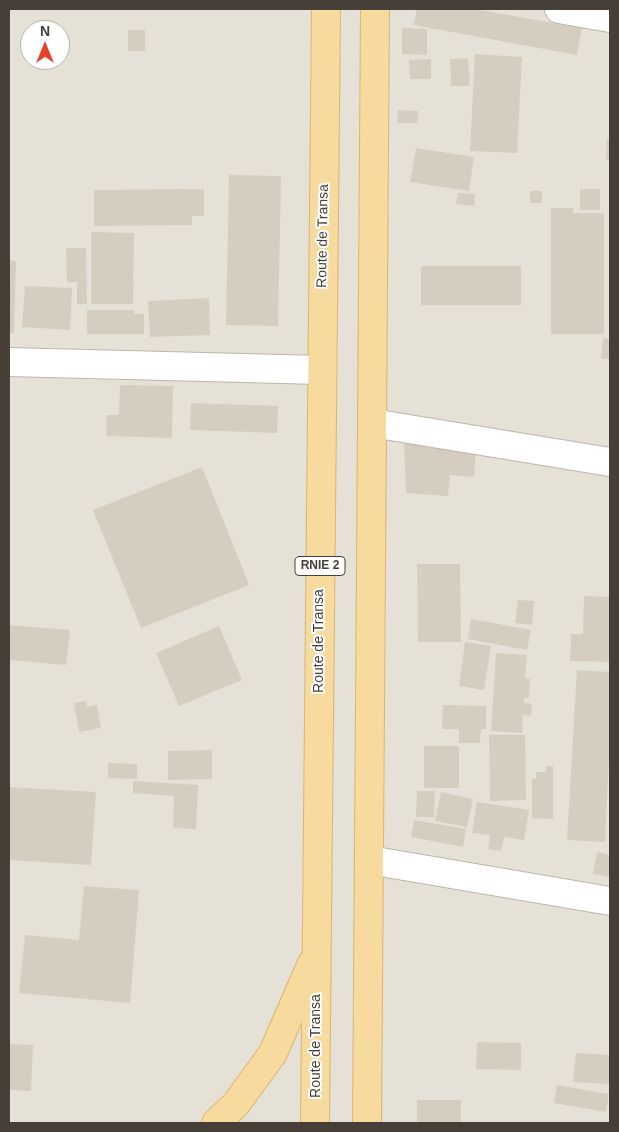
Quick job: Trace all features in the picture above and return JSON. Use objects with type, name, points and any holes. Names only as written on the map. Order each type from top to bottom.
[{"type":"main road","name":"Route de Transa","points":[[315,1123],[326,9]]},
{"type":"main road","points":[[367,1123],[375,9]]},
{"type":"main road","points":[[216,1123],[236,1104],[273,1053],[316,952]]},
{"type":"street","points":[[559,9],[610,18]]},
{"type":"street","points":[[9,362],[321,370]]},
{"type":"street","points":[[372,423],[610,462]]},
{"type":"street","points":[[369,860],[610,901]]},
{"type":"shaded area","points":[[9,9],[610,9],[610,1123],[9,1123]]},
{"type":"building","points":[[417,9],[474,9],[582,28],[577,55],[414,25]]},
{"type":"building","points":[[402,28],[427,29],[427,55],[402,54]]},
{"type":"building","points":[[128,30],[145,30],[145,51],[128,51]]},
{"type":"building","points":[[475,54],[522,57],[517,153],[470,151]]},
{"type":"building","points":[[468,58],[470,86],[451,86],[450,59]]},
{"type":"building","points":[[431,59],[431,79],[410,79],[409,60]]},
{"type":"building","points":[[398,110],[418,111],[417,123],[397,123]]},
{"type":"building","points":[[607,139],[610,139],[610,160],[606,160]]},
{"type":"building","points":[[416,148],[474,157],[469,191],[410,182]]},
{"type":"building","points":[[229,175],[281,176],[278,326],[226,325]]},
{"type":"building","points":[[204,189],[204,216],[192,216],[192,225],[94,226],[94,190]]},
{"type":"building","points":[[580,189],[600,189],[600,210],[580,210]]},
{"type":"building","points":[[530,191],[542,191],[542,203],[530,203]]},
{"type":"building","points":[[458,193],[475,194],[474,206],[456,204]]},
{"type":"building","points":[[551,208],[573,208],[573,213],[604,213],[604,334],[551,334]]},
{"type":"building","points":[[91,232],[134,233],[133,304],[91,304]]},
{"type":"building","points":[[66,248],[86,248],[87,304],[77,304],[77,282],[67,282]]},
{"type":"building","points":[[9,260],[16,261],[14,333],[9,333]]},
{"type":"building","points":[[421,266],[521,266],[521,305],[421,305]]},
{"type":"building","points":[[25,286],[72,288],[70,330],[22,327]]},
{"type":"building","points":[[209,298],[210,335],[150,337],[148,301]]},
{"type":"building","points":[[87,310],[134,310],[134,314],[144,314],[144,334],[87,334]]},
{"type":"building","points":[[603,338],[610,339],[610,359],[601,359]]},
{"type":"building","points":[[120,385],[173,386],[172,438],[106,436],[107,415],[119,415]]},
{"type":"building","points":[[191,403],[278,406],[277,433],[190,430]]},
{"type":"building","points":[[404,443],[476,448],[474,477],[450,475],[448,496],[406,493]]},
{"type":"building","points":[[202,467],[249,585],[141,628],[93,510]]},
{"type":"building","points":[[417,564],[460,564],[461,642],[418,642]]},
{"type":"building","points":[[584,596],[610,597],[610,662],[570,661],[571,634],[583,634]]},
{"type":"building","points":[[518,600],[534,601],[532,625],[515,623]]},
{"type":"building","points":[[471,619],[531,630],[527,650],[468,639]]},
{"type":"building","points":[[9,625],[70,630],[66,665],[9,660]]},
{"type":"building","points":[[219,626],[242,680],[179,706],[156,653]]},
{"type":"building","points":[[465,642],[491,646],[484,690],[459,686]]},
{"type":"building","points":[[496,653],[527,655],[525,678],[530,679],[529,698],[524,698],[524,703],[532,704],[531,716],[523,715],[522,733],[491,731]]},
{"type":"building","points":[[577,670],[610,672],[610,738],[605,842],[567,840]]},
{"type":"building","points":[[86,701],[87,707],[97,705],[101,728],[79,732],[74,703]]},
{"type":"building","points":[[443,705],[486,706],[486,729],[481,729],[480,743],[459,743],[459,729],[442,729]]},
{"type":"building","points":[[489,735],[525,735],[526,800],[490,801]]},
{"type":"building","points":[[424,746],[459,746],[459,788],[424,788]]},
{"type":"building","points":[[212,750],[212,779],[168,780],[168,751]]},
{"type":"building","points":[[108,763],[137,764],[137,779],[108,778]]},
{"type":"building","points":[[546,766],[553,766],[553,819],[532,818],[532,779],[536,779],[536,772],[546,772]]},
{"type":"building","points":[[133,781],[198,785],[196,829],[173,828],[174,796],[133,793]]},
{"type":"building","points":[[9,787],[96,792],[91,865],[9,860]]},
{"type":"building","points":[[417,791],[435,791],[434,817],[416,817]]},
{"type":"building","points":[[441,792],[473,799],[467,827],[435,821]]},
{"type":"building","points":[[477,802],[529,810],[524,840],[504,837],[501,851],[488,849],[490,835],[472,833]]},
{"type":"building","points":[[414,820],[466,829],[463,847],[411,837]]},
{"type":"building","points":[[597,852],[610,855],[610,877],[593,874]]},
{"type":"building","points":[[84,886],[139,890],[130,1003],[19,993],[25,935],[79,940]]},
{"type":"building","points":[[477,1042],[521,1043],[521,1070],[476,1069]]},
{"type":"building","points":[[9,1044],[33,1045],[31,1091],[9,1090]]},
{"type":"building","points":[[576,1053],[610,1055],[610,1084],[573,1082]]},
{"type":"building","points":[[557,1085],[609,1094],[606,1112],[554,1103]]},
{"type":"building","points":[[417,1100],[461,1100],[461,1123],[417,1123]]}]
